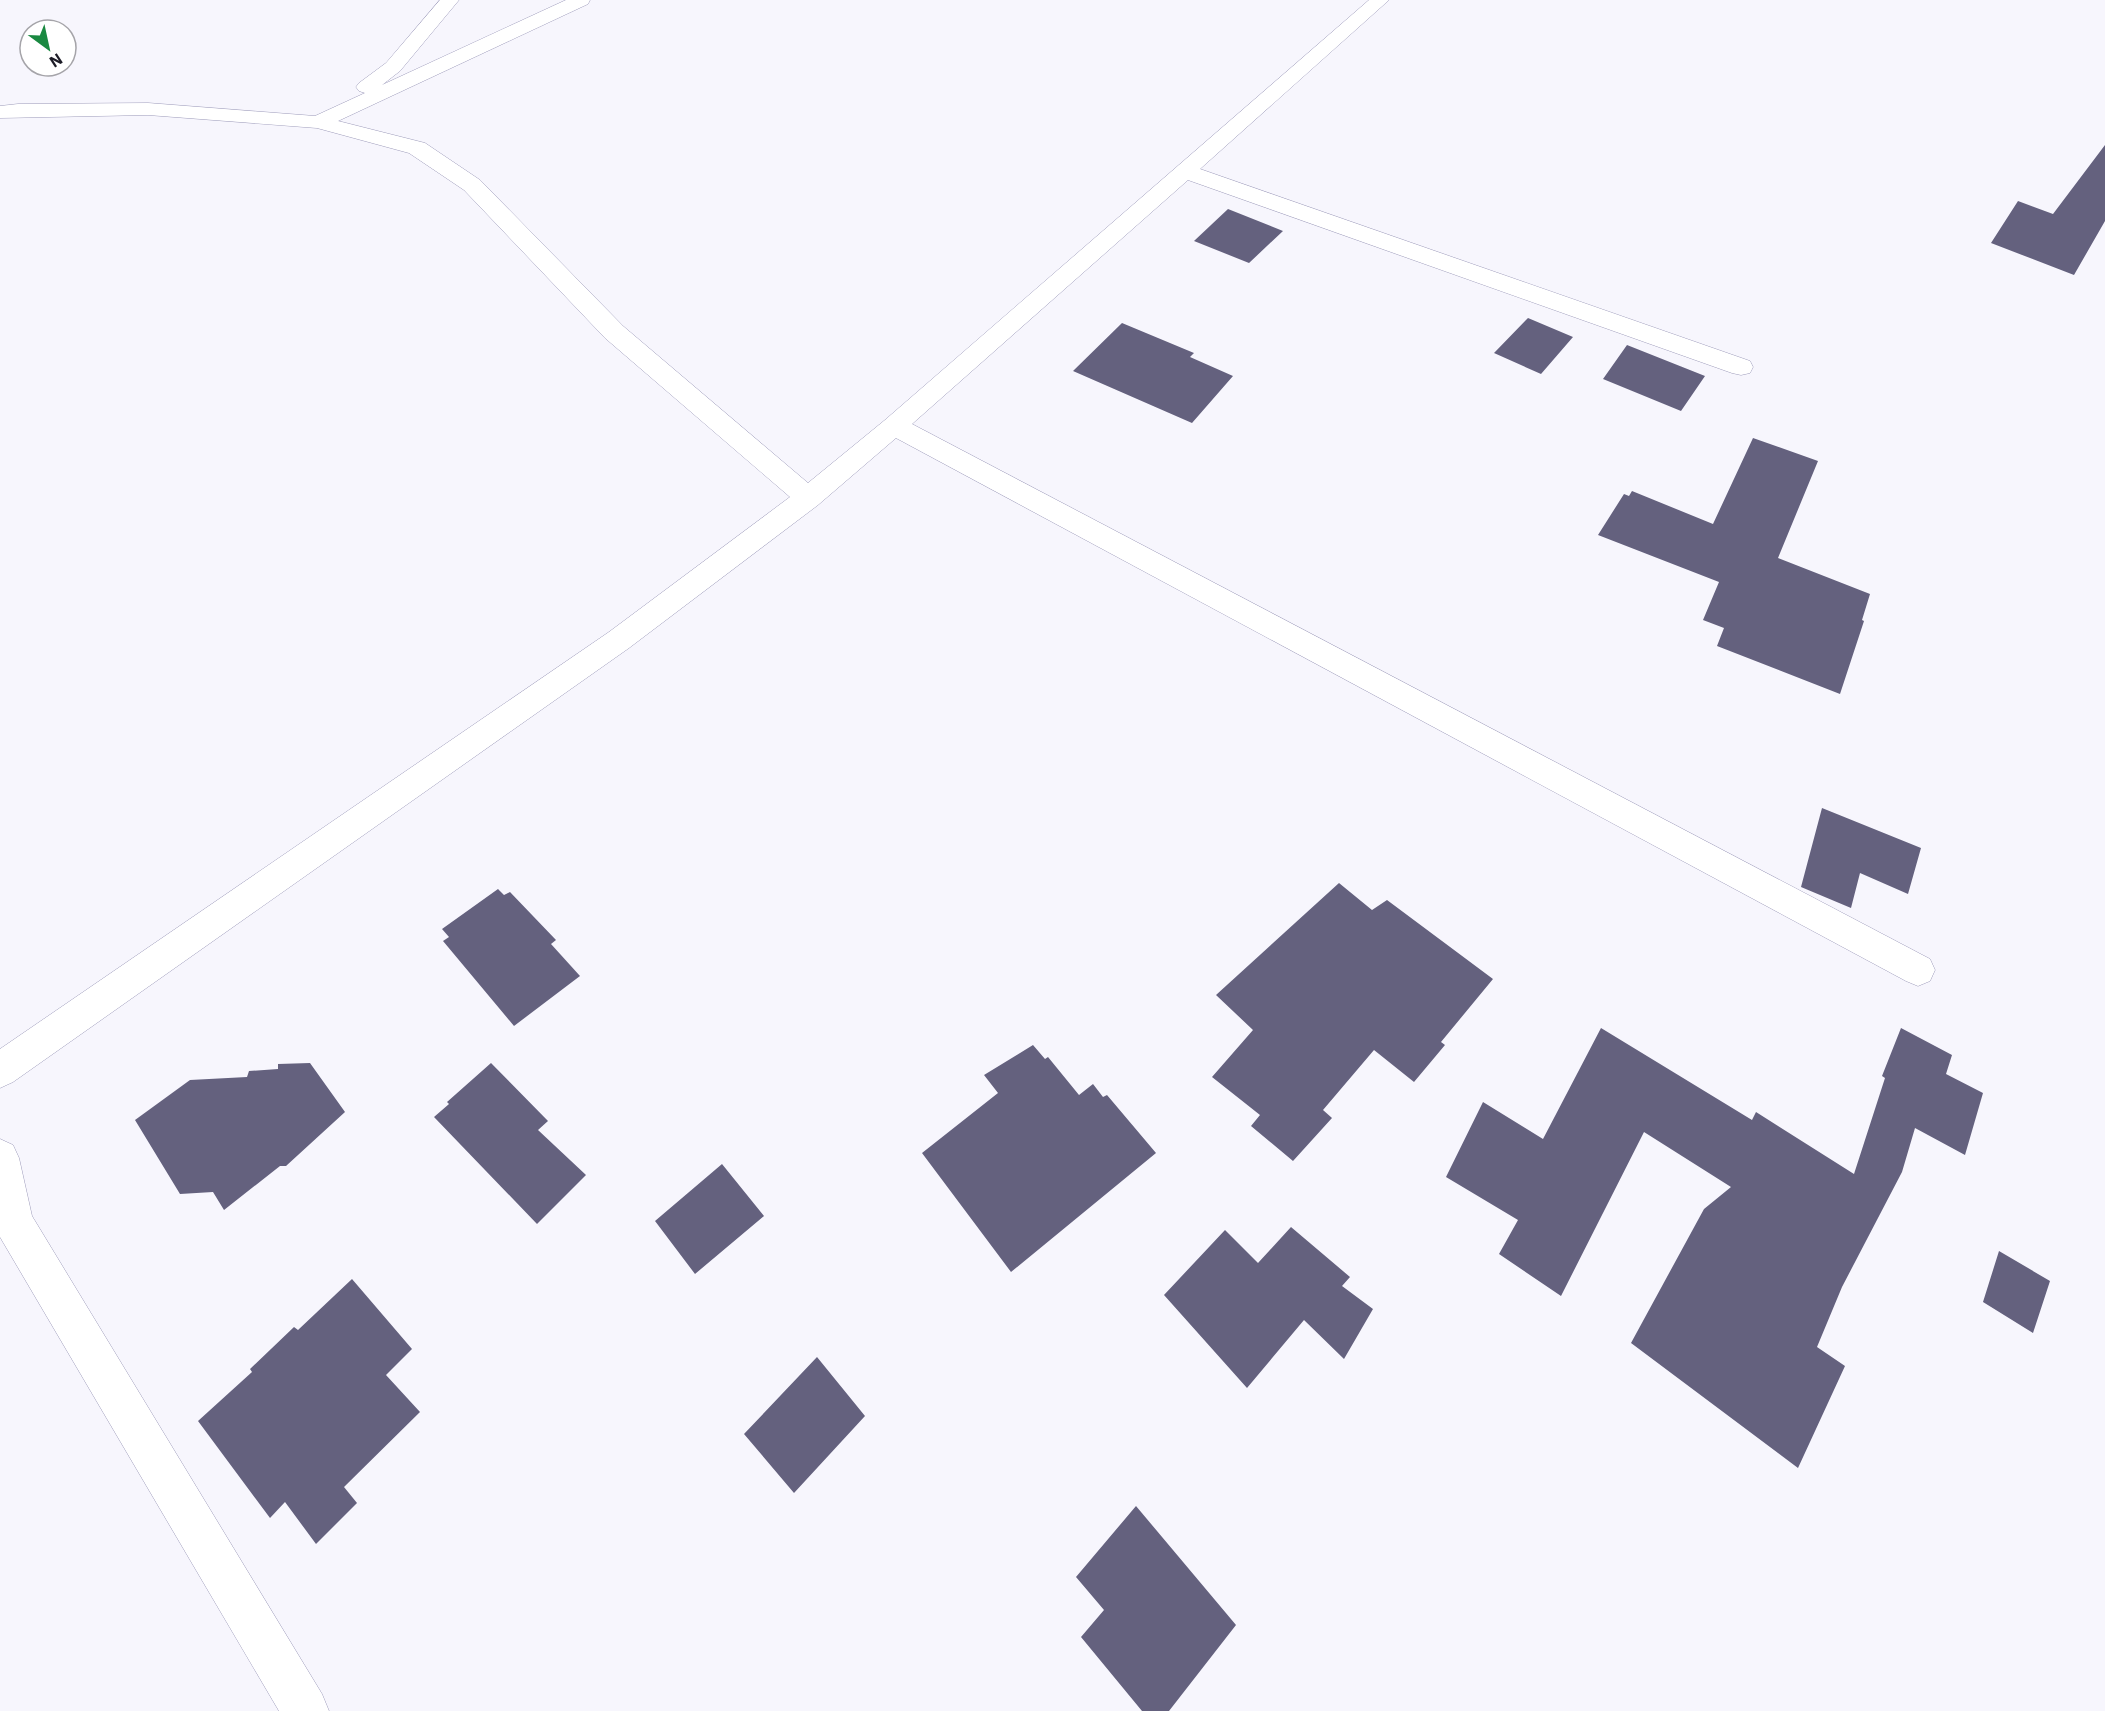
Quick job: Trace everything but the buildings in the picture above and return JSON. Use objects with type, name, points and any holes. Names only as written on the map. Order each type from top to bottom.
[{"type":"street","points":[[318,122],[393,67],[450,0]]},
{"type":"street","points":[[318,122],[581,0]]},
{"type":"street","points":[[0,1070],[619,640],[808,498],[894,426],[1380,0]]},
{"type":"street","points":[[0,112],[148,109],[318,122],[417,148],[472,185],[614,332],[808,498]]},
{"type":"street","points":[[1185,171],[1741,367]]},
{"type":"street","points":[[894,426],[1918,970]]},
{"type":"street","points":[[0,1158],[14,1223],[305,1711]]}]
